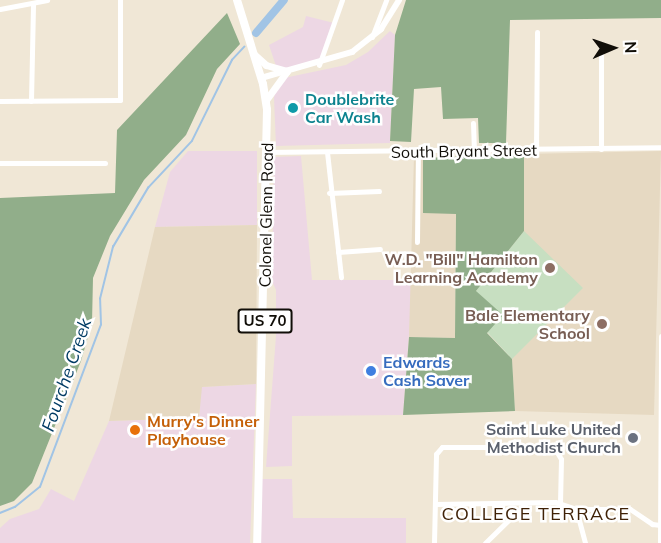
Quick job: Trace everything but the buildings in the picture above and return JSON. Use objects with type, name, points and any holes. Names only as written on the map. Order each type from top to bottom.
[{"type":"main road","name":"Colonel Glenn Road","points":[[237,0],[266,100],[258,543]]},
{"type":"main road","points":[[254,54],[266,65],[287,71],[266,100]]},
{"type":"street","points":[[0,9],[47,0]]},
{"type":"street","points":[[0,101],[120,100],[120,0]]},
{"type":"street","points":[[319,65],[342,0]]},
{"type":"street","points":[[372,38],[386,0]]},
{"type":"street","points":[[261,78],[344,57],[372,38],[399,0]]},
{"type":"street","points":[[30,101],[33,3]]},
{"type":"street","points":[[536,150],[537,32]]},
{"type":"street","points":[[601,44],[601,149]]},
{"type":"street","points":[[473,123],[474,151]]},
{"type":"street","name":"South Bryant Street","points":[[266,152],[418,152],[661,147]]},
{"type":"street","points":[[327,152],[329,194],[341,277]]},
{"type":"street","points":[[417,242],[418,152]]},
{"type":"street","points":[[0,163],[105,163]]},
{"type":"street","points":[[329,194],[379,190]]},
{"type":"street","points":[[338,252],[380,249]]},
{"type":"street","points":[[660,543],[661,336]]},
{"type":"street","points":[[434,543],[436,454],[441,448],[550,446],[559,452],[560,503]]},
{"type":"street","points":[[435,504],[560,503],[576,509],[630,509],[652,524],[661,525]]},
{"type":"street","points":[[485,543],[525,504]]},
{"type":"street","points":[[576,509],[585,543]]},
{"type":"shaded area","points":[[306,16],[334,23],[319,65],[277,69],[269,45],[303,27]]},
{"type":"shaded area","points":[[390,31],[395,35],[390,143],[276,146],[274,98],[276,87],[284,78],[346,65],[368,52]]},
{"type":"shaded area","points":[[188,151],[257,151],[257,225],[155,227],[170,172]]},
{"type":"shaded area","points":[[661,151],[654,415],[515,411],[512,359],[524,231],[524,154]]},
{"type":"shaded area","points":[[301,156],[312,280],[413,280],[403,415],[292,416],[292,466],[266,467],[276,336],[276,290],[272,281],[274,157]]},
{"type":"shaded area","points":[[414,156],[423,158],[423,213],[456,213],[455,338],[409,337]]},
{"type":"shaded area","points":[[257,225],[256,384],[202,387],[199,418],[109,421],[155,227]]},
{"type":"shaded area","points":[[256,384],[250,543],[0,543],[0,528],[10,519],[39,509],[51,489],[74,501],[109,421],[199,418],[201,387]]},
{"type":"shaded area","points":[[258,479],[292,479],[293,518],[406,518],[406,543],[257,543]]},
{"type":"green space","points":[[406,0],[661,0],[661,18],[510,20],[506,143],[479,143],[478,118],[443,119],[441,87],[414,89],[411,142],[390,141],[395,35]]},
{"type":"green space","points":[[227,13],[240,44],[217,69],[186,135],[144,180],[110,236],[93,278],[92,323],[81,361],[32,483],[14,501],[0,506],[0,198],[115,193],[117,130]]},
{"type":"green space","points":[[524,154],[524,231],[476,291],[503,315],[487,333],[512,359],[515,411],[403,415],[409,337],[455,338],[456,214],[423,213],[423,158]]},
{"type":"green space","points":[[524,231],[583,288],[512,359],[487,332],[476,291]]},
{"type":"waterway","points":[[256,33],[284,0]]},
{"type":"waterway","name":"Fourche Creek","points":[[0,513],[15,507],[40,487],[101,325],[100,299],[113,247],[148,188],[192,141],[232,60],[244,47]]},
{"type":"place","name":"Doublebrite Car Wash","points":[[293,108]]},
{"type":"place","name":"W.D. \"Bill\" Hamilton Learning Academy","points":[[550,268]]},
{"type":"place","name":"Bale Elementary School","points":[[602,324]]},
{"type":"place","name":"Edwards Cash Saver","points":[[371,371]]},
{"type":"place","name":"Murry's Dinner Playhouse","points":[[135,430]]},
{"type":"place","name":"Saint Luke United Methodist Church","points":[[633,438]]},
{"type":"district","name":"COLLEGE TERRACE","points":[[536,514]]}]
